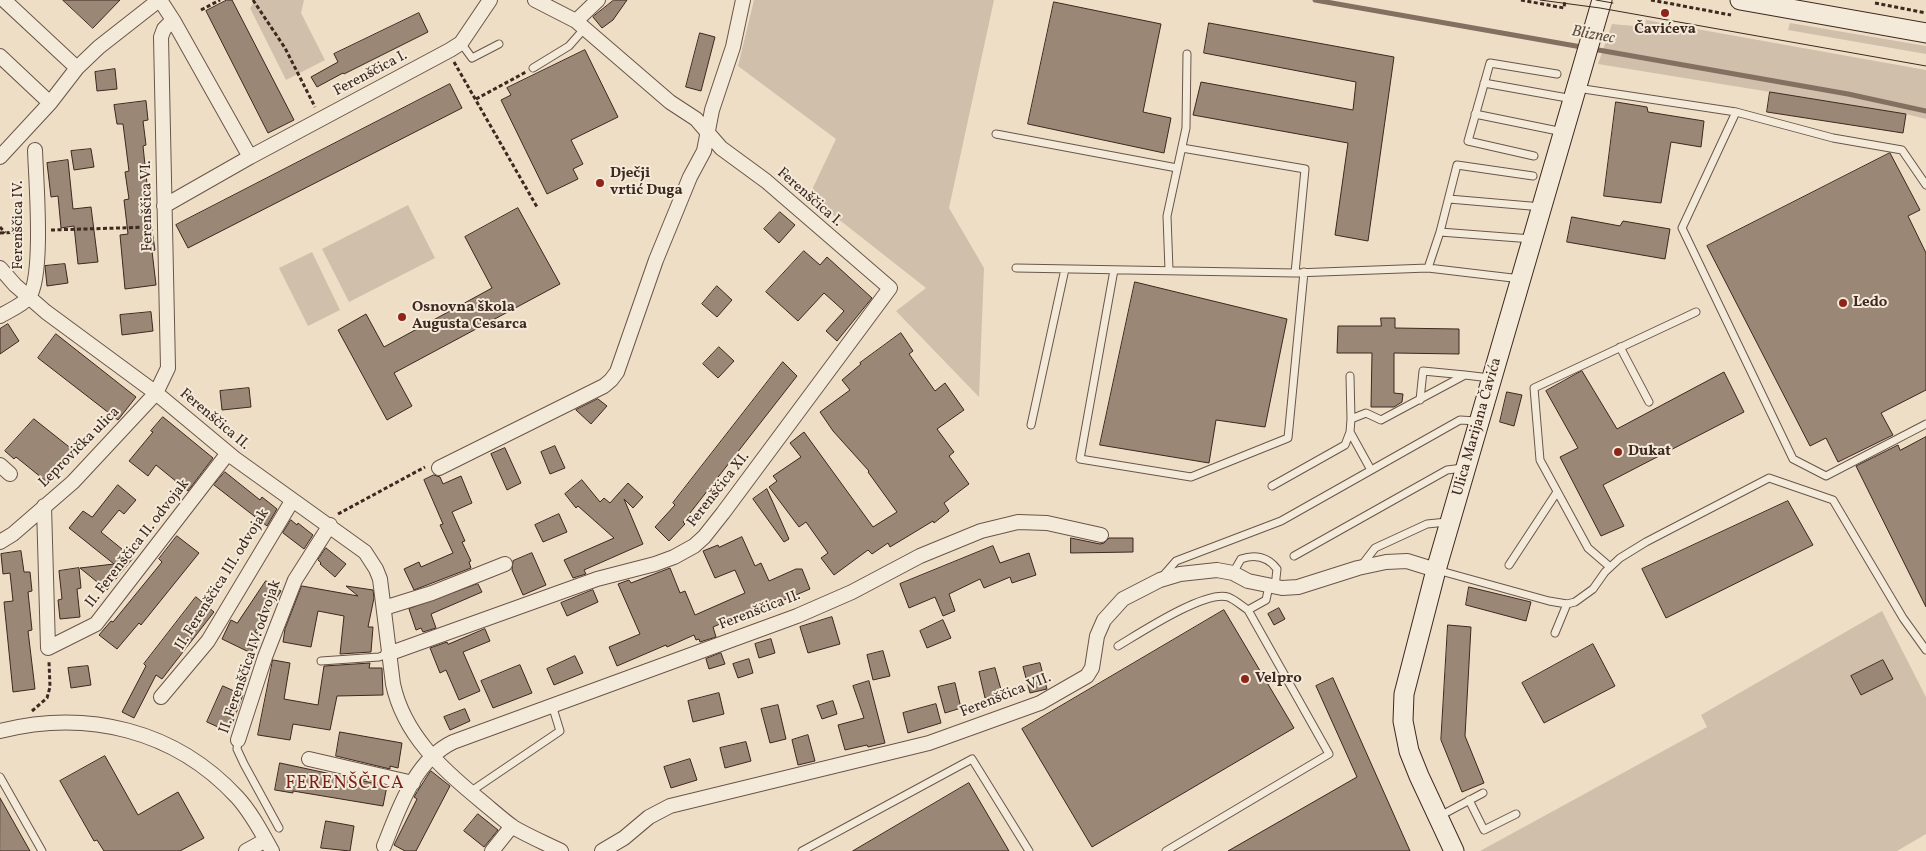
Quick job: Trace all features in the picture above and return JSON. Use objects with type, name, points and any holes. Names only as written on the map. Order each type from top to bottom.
[{"type":"street","points":[[4,0],[77,68]]},
{"type":"street","points":[[0,157],[50,103],[77,68],[98,47],[159,0],[173,20],[250,157]]},
{"type":"street","name":"Ferenščica I.","points":[[164,206],[250,157],[450,50],[461,42],[490,0]]},
{"type":"street","name":"Ferenščica I.","points":[[535,0],[580,25],[670,102],[696,119],[721,148],[766,181],[890,288]]},
{"type":"street","points":[[580,25],[598,0]]},
{"type":"street","points":[[439,468],[604,386],[611,380],[621,363],[656,260],[690,177],[704,151],[712,110],[733,47],[743,0]]},
{"type":"street","name":"Ulica Marijana Čavića","points":[[1454,851],[1409,751],[1403,721],[1403,707],[1436,570],[1602,0]]},
{"type":"street","points":[[1737,8],[1926,33]]},
{"type":"street","name":"Ferenščica VI.","points":[[156,393],[168,368],[162,37],[164,29],[173,20]]},
{"type":"street","points":[[0,56],[50,103]]},
{"type":"street","name":"Ferenščica IV.","points":[[28,298],[34,286],[36,275],[35,150]]},
{"type":"street","name":"Ferenščica II.","points":[[0,268],[28,298],[156,393],[228,454],[292,501],[332,521],[359,546],[371,559],[380,579],[388,654],[396,699],[409,727],[432,758],[470,792],[512,826],[560,851]]},
{"type":"street","name":"Ferenščica XI.","points":[[388,654],[597,579],[655,564],[674,557],[694,546],[704,538],[890,288]]},
{"type":"street","points":[[0,316],[28,298]]},
{"type":"street","name":"Leprovička ulica","points":[[0,542],[13,534],[73,482],[156,393]]},
{"type":"street","name":"II. Ferenščica II. odvojak","points":[[48,648],[96,624],[228,454]]},
{"type":"street","name":"II. Ferenščica III. odvojak","points":[[161,697],[208,641],[292,501]]},
{"type":"street","points":[[44,506],[48,648]]},
{"type":"street","name":"II. Ferenščica IV. odvojak","points":[[238,740],[295,580],[332,521]]},
{"type":"street","name":"Ferenščica II.","points":[[432,758],[453,742],[797,616],[852,592],[920,556],[981,531],[1018,522],[1047,523],[1101,535]]},
{"type":"street","name":"Ferenščica VII.","points":[[602,851],[624,838],[649,817],[670,806],[929,743],[1040,703],[1087,676],[1092,668],[1097,636],[1104,620],[1123,600],[1160,580],[1197,571],[1217,570],[1233,573],[1248,581],[1282,588],[1298,587],[1386,562],[1407,561],[1436,570]]},
{"type":"street","points":[[384,608],[432,593],[505,564]]},
{"type":"street","points":[[0,730],[41,722],[75,721],[123,729],[165,745],[188,757],[223,784],[238,799],[269,846],[246,851]]},
{"type":"street","points":[[384,846],[404,798],[432,758]]},
{"type":"street","points":[[309,759],[413,783]]},
{"type":"street","points":[[492,851],[512,826]]},
{"type":"lane","points":[[533,68],[570,46],[580,25]]},
{"type":"lane","points":[[461,42],[472,58],[499,44]]},
{"type":"lane","points":[[1168,270],[1167,216],[1186,128],[1187,54]]},
{"type":"lane","points":[[1534,156],[1468,141],[1475,114],[1490,63],[1557,74]]},
{"type":"lane","points":[[1484,84],[1736,112],[1833,138],[1902,150],[1926,185]]},
{"type":"lane","points":[[1736,112],[1682,228],[1793,459],[1826,476],[1926,424]]},
{"type":"lane","points":[[1475,114],[1564,132]]},
{"type":"lane","points":[[996,134],[1178,168]]},
{"type":"lane","points":[[1182,148],[1305,169],[1296,273]]},
{"type":"lane","points":[[1428,268],[1440,232],[1457,165],[1533,176]]},
{"type":"lane","points":[[1449,199],[1542,207]]},
{"type":"lane","points":[[1440,232],[1533,239]]},
{"type":"lane","points":[[1016,268],[1296,273],[1428,268],[1521,280]]},
{"type":"lane","points":[[1031,426],[1065,269]]},
{"type":"lane","points":[[1114,270],[1080,459],[1191,477],[1288,438],[1304,272]]},
{"type":"lane","points":[[1610,567],[1588,548],[1540,460],[1534,388],[1696,312]]},
{"type":"lane","points":[[1620,347],[1649,402]]},
{"type":"lane","points":[[1420,400],[1423,371],[1492,379]]},
{"type":"lane","points":[[1351,419],[1366,413],[1381,420],[1466,375]]},
{"type":"lane","points":[[1272,486],[1345,445],[1350,432],[1351,419],[1350,376]]},
{"type":"lane","points":[[1160,580],[1176,561],[1282,521],[1460,420],[1480,421]]},
{"type":"lane","points":[[1350,432],[1371,470]]},
{"type":"lane","points":[[1294,556],[1447,470],[1466,468]]},
{"type":"lane","points":[[1436,570],[1567,604],[1575,602],[1593,589],[1610,567],[1620,558],[1646,542],[1769,478],[1833,500],[1903,618],[1926,650]]},
{"type":"lane","points":[[1509,565],[1557,492]]},
{"type":"lane","points":[[1361,568],[1374,548],[1428,524],[1451,522]]},
{"type":"lane","points":[[1233,573],[1241,559],[1250,556],[1271,562],[1277,569],[1266,600],[1248,610]]},
{"type":"lane","points":[[1118,646],[1190,606],[1211,598],[1228,597],[1248,610],[1329,754],[1166,851]]},
{"type":"lane","points":[[1556,633],[1567,604]]},
{"type":"lane","points":[[321,661],[379,657],[388,654]]},
{"type":"lane","points":[[470,792],[560,731],[552,705]]},
{"type":"lane","name":"II. Ferenščica IV. odvojak","points":[[238,740],[237,749],[279,828]]},
{"type":"lane","points":[[802,851],[972,759],[1029,851]]},
{"type":"lane","points":[[0,777],[42,851]]},
{"type":"lane","points":[[1438,817],[1483,793]]},
{"type":"lane","points":[[1470,800],[1484,830],[1516,814]]},
{"type":"path","points":[[201,10],[220,0]]},
{"type":"path","points":[[253,0],[285,48],[317,112]]},
{"type":"path","points":[[1521,0],[1564,8],[1565,0]]},
{"type":"path","points":[[1651,0],[1737,8]]},
{"type":"path","points":[[1875,3],[1926,13]]},
{"type":"path","points":[[452,59],[537,206]]},
{"type":"path","points":[[476,99],[533,68]]},
{"type":"path","points":[[0,233],[164,226]]},
{"type":"path","points":[[0,227],[5,233]]},
{"type":"path","points":[[332,521],[436,461],[439,468]]},
{"type":"path","points":[[30,713],[47,698],[50,687],[48,648]]},
{"type":"shaded area","points":[[256,0],[304,0],[301,13],[325,60],[286,80],[250,8]]},
{"type":"shaded area","points":[[754,0],[994,0],[949,208],[984,268],[979,397],[896,311],[926,288],[809,196],[836,139],[738,66]]},
{"type":"shaded area","points":[[1646,20],[1926,70],[1926,119],[1906,114],[1598,64],[1612,24],[1645,27]]},
{"type":"shaded area","points":[[1790,23],[1926,46],[1926,54],[1788,30]]},
{"type":"shaded area","points":[[408,205],[435,258],[349,302],[322,249]]},
{"type":"shaded area","points":[[312,252],[340,310],[308,326],[279,268]]},
{"type":"shaded area","points":[[1882,611],[1926,697],[1926,834],[1897,851],[1480,851],[1707,727],[1701,715]]},
{"type":"building","points":[[63,0],[120,0],[93,28]]},
{"type":"building","points":[[227,0],[232,0],[294,120],[268,133],[206,11]]},
{"type":"building","points":[[614,0],[627,0],[613,20],[602,28],[593,17]]},
{"type":"building","points":[[1054,2],[1161,24],[1143,112],[1171,118],[1164,153],[1028,124]]},
{"type":"building","points":[[419,13],[428,32],[317,87],[311,77],[338,62],[334,54]]},
{"type":"building","points":[[1209,23],[1394,57],[1368,241],[1335,235],[1348,143],[1193,115],[1201,82],[1353,110],[1356,82],[1204,53]]},
{"type":"building","points":[[700,33],[715,37],[701,91],[686,87]]},
{"type":"building","points":[[585,50],[618,117],[571,140],[583,164],[573,169],[578,179],[547,194],[501,100],[511,95],[507,88]]},
{"type":"building","points":[[115,69],[117,89],[97,91],[95,72]]},
{"type":"building","points":[[450,84],[462,108],[188,248],[176,225]]},
{"type":"building","points":[[1770,92],[1906,114],[1903,133],[1767,112]]},
{"type":"building","points":[[146,101],[148,120],[143,121],[146,145],[143,146],[147,184],[145,184],[155,250],[152,251],[156,285],[125,289],[120,235],[128,234],[124,200],[129,199],[125,172],[129,171],[123,124],[117,124],[114,105]]},
{"type":"building","points":[[1616,102],[1647,107],[1648,112],[1704,121],[1701,147],[1671,142],[1661,203],[1604,196]]},
{"type":"building","points":[[91,149],[94,167],[74,170],[71,151]]},
{"type":"building","name":"Ledo","points":[[1890,153],[1920,210],[1908,216],[1926,253],[1926,390],[1881,413],[1893,435],[1838,462],[1826,438],[1810,446],[1707,246]]},
{"type":"building","points":[[68,160],[73,209],[91,207],[98,262],[78,264],[74,226],[61,228],[58,196],[51,197],[47,163]]},
{"type":"building","points":[[518,208],[560,284],[394,373],[412,406],[387,420],[338,330],[366,314],[384,347],[492,288],[465,237]]},
{"type":"building","points":[[780,212],[795,225],[779,243],[764,229]]},
{"type":"building","points":[[1572,217],[1620,226],[1623,221],[1670,229],[1665,259],[1567,242]]},
{"type":"building","points":[[804,251],[820,265],[827,257],[872,298],[837,341],[826,331],[844,311],[824,293],[798,321],[766,292]]},
{"type":"building","points":[[65,264],[68,283],[47,286],[45,266]]},
{"type":"building","points":[[1135,282],[1287,319],[1265,427],[1216,420],[1209,463],[1100,445]]},
{"type":"building","points":[[717,286],[732,300],[717,317],[702,304]]},
{"type":"building","points":[[151,312],[153,331],[122,335],[120,315]]},
{"type":"building","points":[[1381,318],[1395,318],[1395,328],[1459,329],[1459,354],[1394,353],[1394,393],[1403,394],[1402,402],[1394,407],[1371,407],[1372,353],[1337,353],[1338,326],[1381,326]]},
{"type":"building","points":[[8,324],[19,341],[0,354],[0,329]]},
{"type":"building","points":[[901,333],[913,351],[909,354],[935,391],[945,383],[964,410],[937,429],[954,452],[949,456],[969,484],[944,503],[949,511],[934,523],[933,521],[890,547],[888,543],[872,554],[868,550],[834,575],[821,558],[828,553],[806,522],[799,527],[769,487],[777,481],[773,476],[801,457],[790,443],[804,432],[873,527],[897,512],[869,471],[833,431],[820,412],[850,390],[842,380],[860,363]]},
{"type":"building","points":[[56,334],[136,397],[118,420],[38,358]]},
{"type":"building","points":[[719,347],[734,361],[718,378],[703,364]]},
{"type":"building","points":[[783,362],[797,376],[683,522],[685,524],[669,541],[655,527],[675,505],[673,503]]},
{"type":"building","name":"Dukat","points":[[1582,371],[1617,429],[1724,372],[1744,412],[1603,485],[1624,526],[1601,536],[1560,457],[1578,448],[1546,391]]},
{"type":"building","points":[[249,388],[251,407],[222,410],[220,391]]},
{"type":"building","points":[[1507,392],[1522,395],[1514,426],[1500,422]]},
{"type":"building","points":[[598,399],[607,406],[591,424],[576,410]]},
{"type":"building","points":[[163,417],[213,458],[188,491],[156,465],[148,476],[129,461]]},
{"type":"building","points":[[34,419],[73,450],[47,482],[16,457],[14,459],[5,451]]},
{"type":"building","points":[[1926,437],[1926,607],[1856,466],[1898,445],[1900,450]]},
{"type":"building","points":[[555,446],[565,468],[550,474],[541,452]]},
{"type":"building","points":[[505,448],[521,483],[507,490],[491,454]]},
{"type":"building","points":[[225,472],[260,500],[262,497],[277,509],[267,526],[214,485]]},
{"type":"building","points":[[434,475],[440,477],[443,484],[461,476],[472,503],[452,512],[465,541],[462,542],[471,561],[469,562],[471,568],[414,590],[404,569],[419,562],[421,567],[453,553],[440,525],[443,524],[424,480]]},
{"type":"building","points":[[582,480],[600,502],[604,498],[610,503],[628,483],[643,497],[633,508],[624,499],[643,544],[584,570],[586,574],[573,578],[564,560],[614,538],[578,506],[576,508],[565,494]]},
{"type":"building","points":[[118,485],[136,500],[124,514],[119,510],[101,532],[133,558],[107,590],[80,568],[114,564],[69,528],[83,511],[92,517]]},
{"type":"building","points":[[767,489],[789,539],[784,542],[753,499]]},
{"type":"building","points":[[1788,501],[1813,545],[1666,618],[1642,569]]},
{"type":"building","points":[[559,514],[567,532],[543,542],[535,525]]},
{"type":"building","points":[[291,520],[313,535],[304,549],[283,533]]},
{"type":"building","points":[[177,536],[199,553],[141,625],[139,623],[117,649],[99,635],[111,621],[113,622],[162,562],[159,559]]},
{"type":"building","points":[[742,537],[755,566],[761,563],[769,581],[796,569],[802,569],[810,589],[751,614],[750,611],[713,627],[716,637],[700,642],[699,639],[696,640],[694,635],[617,666],[609,647],[640,634],[618,584],[629,580],[631,583],[670,568],[680,593],[685,591],[695,615],[745,593],[735,570],[715,578],[703,551],[718,545],[719,547]]},
{"type":"building","points":[[1071,538],[1100,544],[1109,538],[1133,538],[1133,552],[1071,553]]},
{"type":"building","points":[[993,546],[1000,563],[1029,553],[1036,575],[1012,583],[1010,577],[984,588],[980,579],[949,594],[955,611],[943,616],[935,597],[909,608],[900,584]]},
{"type":"building","points":[[326,548],[346,564],[335,577],[318,560]]},
{"type":"building","points":[[21,551],[24,572],[30,572],[32,591],[28,592],[32,630],[28,631],[35,689],[13,692],[4,602],[13,601],[10,573],[3,574],[1,554]]},
{"type":"building","points":[[532,553],[546,585],[523,595],[512,570],[513,561]]},
{"type":"building","points":[[79,568],[81,588],[77,589],[80,617],[60,619],[58,600],[62,599],[59,571]]},
{"type":"building","points":[[266,581],[281,591],[255,632],[260,634],[251,653],[222,639],[231,620],[237,623]]},
{"type":"building","points":[[478,584],[482,592],[431,614],[436,628],[423,632],[421,628],[416,630],[409,609]]},
{"type":"building","points":[[302,586],[358,596],[346,586],[373,590],[374,598],[368,627],[373,627],[371,652],[340,654],[344,616],[318,611],[311,647],[283,642],[285,629]]},
{"type":"building","points":[[1469,587],[1531,602],[1526,621],[1466,605]]},
{"type":"building","points":[[593,590],[598,602],[567,616],[561,603]]},
{"type":"building","points":[[196,597],[214,612],[162,679],[156,675],[134,718],[122,712],[146,666],[144,664]]},
{"type":"building","points":[[1279,608],[1285,619],[1274,625],[1268,614]]},
{"type":"building","points":[[1224,610],[1294,728],[1092,847],[1022,729]]},
{"type":"building","points":[[832,617],[840,644],[808,653],[800,627]]},
{"type":"building","points":[[943,620],[951,638],[927,648],[920,631]]},
{"type":"building","points":[[1448,625],[1471,627],[1465,736],[1484,783],[1462,792],[1441,740]]},
{"type":"building","points":[[485,629],[490,641],[463,652],[480,691],[459,700],[446,670],[440,673],[430,648],[447,642],[448,644]]},
{"type":"building","points":[[771,639],[775,653],[759,658],[755,644]]},
{"type":"building","points":[[1593,644],[1615,686],[1544,723],[1522,683]]},
{"type":"building","points":[[883,651],[890,676],[873,680],[867,655]]},
{"type":"building","points":[[721,653],[725,664],[709,669],[706,659]]},
{"type":"building","points":[[575,656],[583,673],[554,685],[547,669]]},
{"type":"building","points":[[749,659],[753,673],[738,678],[733,664]]},
{"type":"building","points":[[273,660],[290,663],[284,699],[318,705],[324,666],[370,663],[369,668],[382,668],[383,695],[337,696],[330,730],[293,724],[290,740],[258,735]]},
{"type":"building","points":[[1883,660],[1893,679],[1861,695],[1851,676]]},
{"type":"building","points":[[1040,663],[1047,689],[1030,693],[1023,667]]},
{"type":"building","points":[[520,665],[532,693],[493,708],[481,681]]},
{"type":"building","points":[[88,666],[91,685],[71,688],[68,668]]},
{"type":"building","points":[[995,668],[1002,693],[985,698],[979,672]]},
{"type":"building","points":[[1333,678],[1410,851],[1228,851],[1357,777],[1316,686]]},
{"type":"building","points":[[869,681],[885,743],[845,750],[838,725],[864,718],[853,686]]},
{"type":"building","points":[[955,683],[961,708],[945,713],[938,687]]},
{"type":"building","points":[[223,686],[243,695],[229,732],[207,722]]},
{"type":"building","points":[[719,693],[724,714],[693,722],[688,701]]},
{"type":"building","points":[[833,701],[837,714],[822,719],[817,706]]},
{"type":"building","points":[[936,704],[941,723],[908,733],[903,713]]},
{"type":"building","points":[[778,705],[786,739],[770,743],[761,709]]},
{"type":"building","points":[[465,709],[470,721],[450,730],[444,717]]},
{"type":"building","points":[[340,732],[402,743],[398,768],[390,766],[390,769],[336,756]]},
{"type":"building","points":[[808,735],[815,761],[798,765],[792,740]]},
{"type":"building","points":[[746,742],[751,761],[725,768],[720,748]]},
{"type":"building","points":[[105,756],[138,815],[178,792],[204,838],[180,851],[104,851],[97,840],[94,841],[60,781]]},
{"type":"building","points":[[690,759],[697,780],[671,788],[664,767]]},
{"type":"building","points":[[280,763],[387,786],[383,806],[293,791],[293,793],[275,790]]},
{"type":"building","points":[[431,771],[450,786],[416,851],[405,851],[394,845],[417,799],[414,797]]},
{"type":"building","points":[[969,783],[1009,851],[853,851]]},
{"type":"building","points":[[0,798],[30,851],[0,851]]},
{"type":"building","points":[[478,814],[498,830],[484,847],[464,831]]},
{"type":"building","points":[[326,821],[354,826],[350,851],[321,848]]},
{"type":"waterway","name":"Bliznec","points":[[1315,0],[1848,94],[1926,111]]},
{"type":"tram line","points":[[1540,0],[1600,8],[1926,66]]},
{"type":"tram line","points":[[1596,0],[1613,3]]},
{"type":"place","name":"Čavićeva","points":[[1665,13]]},
{"type":"place","name":"Dječji vrtić Duga","points":[[600,183]]},
{"type":"place","name":"Ledo","points":[[1843,303]]},
{"type":"place","name":"Osnovna škola Augusta Cesarca","points":[[402,317]]},
{"type":"place","name":"Dukat","points":[[1618,452]]},
{"type":"place","name":"Velpro","points":[[1245,679]]},
{"type":"district","name":"FERENŠČICA","points":[[345,785]]}]
